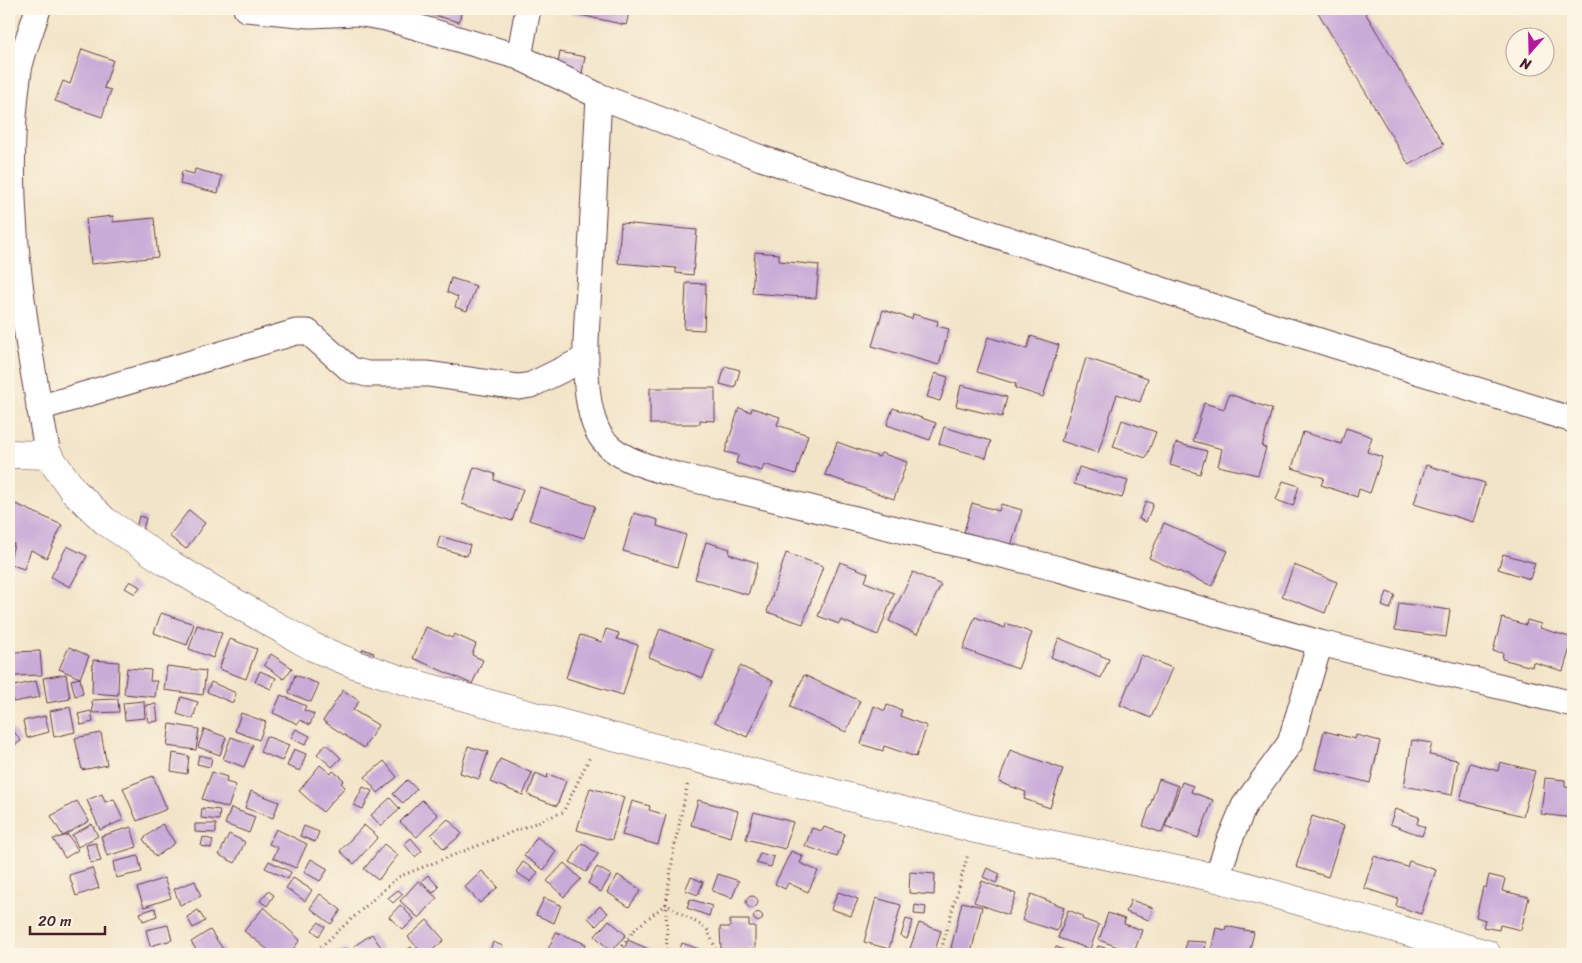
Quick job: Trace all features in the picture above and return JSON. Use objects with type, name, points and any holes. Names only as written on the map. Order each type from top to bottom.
[{"type":"street","points":[[38,9],[20,69],[12,132],[10,198],[20,301],[48,455],[73,490],[105,521],[168,563],[313,647],[354,664],[405,681],[601,734],[975,829],[1217,878],[1487,954]]},
{"type":"street","points":[[246,9],[310,14],[356,13],[386,18],[519,57],[599,96],[762,158],[1272,326],[1573,420]]},
{"type":"street","points":[[519,57],[528,9]]},
{"type":"street","points":[[599,96],[586,358],[590,407],[598,433],[619,454],[647,467],[1059,569],[1320,643],[1573,704]]},
{"type":"street","points":[[39,408],[296,332],[308,332],[340,363],[350,370],[367,374],[428,374],[519,387],[531,386],[586,358]]},
{"type":"street","points":[[9,454],[48,455]]},
{"type":"street","points":[[1217,878],[1228,844],[1244,806],[1290,743],[1320,643]]},
{"type":"path","points":[[314,954],[398,877],[563,812],[601,734]]},
{"type":"path","points":[[667,954],[666,904],[674,848],[694,757]]},
{"type":"path","points":[[940,954],[975,829]]},
{"type":"path","points":[[616,954],[636,928],[666,904]]},
{"type":"path","points":[[666,904],[707,929],[718,954]]},
{"type":"building","points":[[412,9],[462,9],[459,22]]},
{"type":"building","points":[[572,9],[630,9],[626,25],[571,13]]},
{"type":"building","points":[[1316,9],[1363,9],[1444,145],[1409,165]]},
{"type":"building","points":[[82,49],[113,60],[104,88],[111,90],[102,117],[55,101],[63,81],[70,84]]},
{"type":"building","points":[[560,52],[585,57],[582,73],[557,68]]},
{"type":"building","points":[[195,169],[222,176],[218,193],[180,184],[182,171],[194,174]]},
{"type":"building","points":[[113,216],[113,222],[154,218],[158,257],[91,264],[86,219]]},
{"type":"building","points":[[621,223],[697,230],[693,275],[676,273],[676,268],[618,263]]},
{"type":"building","points":[[755,252],[779,254],[779,261],[819,265],[816,298],[752,293]]},
{"type":"building","points":[[451,278],[476,286],[467,311],[455,307],[458,297],[447,292]]},
{"type":"building","points":[[686,283],[706,284],[704,330],[684,329]]},
{"type":"building","points":[[883,310],[912,319],[913,314],[938,321],[937,326],[949,329],[939,365],[872,346]]},
{"type":"building","points":[[1031,336],[1059,345],[1043,397],[1015,388],[1016,384],[977,372],[988,337],[1027,349]]},
{"type":"building","points":[[1086,358],[1148,378],[1140,402],[1117,394],[1098,453],[1061,441]]},
{"type":"building","points":[[725,366],[740,370],[735,388],[720,384]]},
{"type":"building","points":[[935,373],[948,377],[940,401],[927,397]]},
{"type":"building","points":[[961,385],[1007,397],[1002,417],[956,406]]},
{"type":"building","points":[[650,388],[715,388],[715,421],[700,420],[700,424],[650,424]]},
{"type":"building","points":[[1229,394],[1272,409],[1262,447],[1266,448],[1258,475],[1218,466],[1222,449],[1193,441],[1204,403],[1224,409]]},
{"type":"building","points":[[739,408],[751,412],[752,408],[780,417],[777,425],[808,435],[796,474],[764,464],[762,471],[736,463],[738,455],[725,452]]},
{"type":"building","points":[[893,408],[936,423],[930,440],[887,425]]},
{"type":"building","points":[[1122,420],[1156,432],[1146,458],[1113,447]]},
{"type":"building","points":[[944,427],[991,441],[986,458],[939,444]]},
{"type":"building","points":[[1346,428],[1372,437],[1367,452],[1382,457],[1370,493],[1359,489],[1357,497],[1321,485],[1324,478],[1292,468],[1303,432],[1341,444]]},
{"type":"building","points":[[837,442],[879,457],[881,453],[907,462],[894,499],[825,475]]},
{"type":"building","points":[[1176,443],[1207,451],[1200,474],[1170,465]]},
{"type":"building","points":[[1426,465],[1485,483],[1473,522],[1414,504]]},
{"type":"building","points":[[474,467],[495,474],[494,480],[523,489],[512,521],[462,504]]},
{"type":"building","points":[[1079,467],[1128,481],[1122,498],[1074,484]]},
{"type":"building","points":[[1283,481],[1299,486],[1293,506],[1276,500]]},
{"type":"building","points":[[540,488],[595,506],[584,538],[529,520]]},
{"type":"building","points":[[1146,501],[1153,504],[1146,522],[1139,519]]},
{"type":"building","points":[[972,503],[999,511],[1001,504],[1022,510],[1011,546],[964,532]]},
{"type":"building","points":[[16,504],[62,525],[47,558],[31,550],[24,569],[9,564],[14,544],[9,541],[9,519]]},
{"type":"building","points":[[189,510],[205,523],[186,549],[169,536]]},
{"type":"building","points":[[634,513],[658,520],[657,526],[686,535],[677,567],[623,551]]},
{"type":"building","points":[[139,516],[146,518],[143,530],[136,528]]},
{"type":"building","points":[[1164,523],[1228,551],[1212,586],[1149,558]]},
{"type":"building","points":[[440,536],[470,545],[467,556],[437,547]]},
{"type":"building","points":[[706,542],[730,549],[729,554],[758,563],[748,595],[695,579]]},
{"type":"building","points":[[67,546],[87,556],[70,587],[51,577]]},
{"type":"building","points":[[786,553],[823,566],[803,624],[767,612]]},
{"type":"building","points":[[1503,554],[1535,563],[1530,579],[1498,569]]},
{"type":"building","points":[[840,562],[868,573],[865,582],[894,593],[878,635],[841,620],[839,624],[818,616]]},
{"type":"building","points":[[1294,565],[1337,582],[1325,613],[1282,596]]},
{"type":"building","points":[[913,572],[941,585],[917,634],[889,621]]},
{"type":"building","points":[[130,581],[140,587],[135,594],[125,588]]},
{"type":"building","points":[[1387,592],[1395,595],[1390,609],[1382,606]]},
{"type":"building","points":[[1399,603],[1450,610],[1446,637],[1395,630]]},
{"type":"building","points":[[161,613],[194,624],[187,645],[154,633]]},
{"type":"building","points":[[975,617],[1005,628],[1006,623],[1032,633],[1018,669],[963,649]]},
{"type":"building","points":[[1502,618],[1526,625],[1527,620],[1541,624],[1540,628],[1573,638],[1563,671],[1533,662],[1532,667],[1502,659],[1503,653],[1493,651]]},
{"type":"building","points":[[197,625],[222,633],[213,658],[189,649]]},
{"type":"building","points":[[426,627],[452,638],[454,634],[476,644],[472,655],[483,660],[472,684],[413,658]]},
{"type":"building","points":[[606,629],[619,633],[617,639],[638,645],[623,695],[566,678],[580,635],[602,642]]},
{"type":"building","points":[[660,629],[714,650],[703,678],[649,657]]},
{"type":"building","points":[[1059,638],[1109,659],[1101,678],[1051,657]]},
{"type":"building","points":[[230,639],[257,649],[246,679],[219,669]]},
{"type":"building","points":[[69,647],[89,656],[80,678],[59,669]]},
{"type":"building","points":[[363,649],[374,653],[371,661],[360,657]]},
{"type":"building","points":[[40,651],[42,675],[14,676],[12,652]]},
{"type":"building","points":[[271,654],[292,668],[284,679],[264,665]]},
{"type":"building","points":[[1141,655],[1172,668],[1151,718],[1120,705]]},
{"type":"building","points":[[93,660],[119,662],[118,695],[92,693]]},
{"type":"building","points":[[167,666],[206,671],[203,695],[164,690]]},
{"type":"building","points":[[740,666],[773,681],[747,737],[715,722]]},
{"type":"building","points":[[127,668],[151,670],[150,681],[157,681],[155,697],[124,694]]},
{"type":"building","points":[[260,671],[276,678],[271,689],[255,682]]},
{"type":"building","points":[[66,674],[70,699],[47,703],[43,678]]},
{"type":"building","points":[[295,675],[319,684],[311,702],[289,693]]},
{"type":"building","points":[[804,675],[860,701],[846,732],[790,707]]},
{"type":"building","points":[[80,678],[83,694],[75,696],[71,680]]},
{"type":"building","points":[[36,681],[40,697],[13,702],[10,687]]},
{"type":"building","points":[[211,682],[236,693],[233,703],[207,692]]},
{"type":"building","points":[[343,690],[359,701],[353,710],[378,725],[364,748],[323,721]]},
{"type":"building","points":[[281,695],[306,706],[304,710],[314,714],[310,725],[300,720],[298,724],[273,713]]},
{"type":"building","points":[[181,697],[198,702],[193,719],[177,714]]},
{"type":"building","points":[[118,699],[119,712],[93,713],[92,700]]},
{"type":"building","points":[[144,701],[145,718],[125,720],[123,703]]},
{"type":"building","points":[[156,704],[158,721],[148,722],[146,705]]},
{"type":"building","points":[[887,705],[902,710],[900,716],[927,726],[916,757],[884,746],[883,751],[861,744],[874,706],[885,711]]},
{"type":"building","points":[[70,707],[75,732],[54,737],[50,711]]},
{"type":"building","points":[[91,711],[93,722],[81,725],[78,714]]},
{"type":"building","points":[[241,713],[266,722],[259,740],[235,731]]},
{"type":"building","points":[[45,716],[49,732],[27,738],[23,721]]},
{"type":"building","points":[[170,724],[199,729],[196,750],[167,746]]},
{"type":"building","points":[[9,725],[21,741],[9,749]]},
{"type":"building","points":[[204,729],[226,737],[220,755],[198,747]]},
{"type":"building","points":[[296,729],[310,736],[305,745],[291,738]]},
{"type":"building","points":[[1324,731],[1355,739],[1356,735],[1380,741],[1370,783],[1315,769]]},
{"type":"building","points":[[101,733],[107,765],[82,770],[75,738]]},
{"type":"building","points":[[266,736],[289,745],[282,761],[260,752]]},
{"type":"building","points":[[231,737],[253,745],[244,767],[223,759]]},
{"type":"building","points":[[1412,740],[1432,743],[1429,755],[1458,760],[1452,795],[1404,786]]},
{"type":"building","points":[[326,744],[341,758],[332,767],[317,754]]},
{"type":"building","points":[[468,746],[488,752],[479,779],[460,773]]},
{"type":"building","points":[[294,749],[306,754],[300,771],[287,766]]},
{"type":"building","points":[[1010,750],[1063,769],[1050,808],[1024,799],[1026,792],[999,782]]},
{"type":"building","points":[[173,753],[189,756],[187,774],[171,771]]},
{"type":"building","points":[[199,755],[212,758],[210,767],[197,764]]},
{"type":"building","points":[[500,759],[532,773],[523,795],[490,782]]},
{"type":"building","points":[[384,761],[397,777],[378,793],[365,777]]},
{"type":"building","points":[[1500,762],[1535,771],[1523,816],[1460,800],[1470,763],[1498,771]]},
{"type":"building","points":[[320,765],[331,774],[333,771],[344,780],[341,783],[345,787],[323,812],[299,791]]},
{"type":"building","points":[[212,772],[227,777],[226,782],[236,785],[228,808],[202,799]]},
{"type":"building","points":[[536,773],[547,778],[548,774],[566,781],[557,806],[528,795]]},
{"type":"building","points":[[153,776],[167,809],[137,821],[123,788]]},
{"type":"building","points":[[1545,778],[1565,780],[1565,787],[1573,788],[1573,818],[1541,814]]},
{"type":"building","points":[[1159,779],[1178,786],[1162,833],[1143,826]]},
{"type":"building","points":[[407,780],[417,789],[403,803],[393,794]]},
{"type":"building","points":[[1182,782],[1193,786],[1191,792],[1213,800],[1198,838],[1165,826]]},
{"type":"building","points":[[363,787],[372,791],[363,809],[354,805]]},
{"type":"building","points":[[590,788],[624,797],[612,840],[577,830]]},
{"type":"building","points":[[251,791],[279,802],[273,818],[245,808]]},
{"type":"building","points":[[102,794],[105,802],[114,799],[123,820],[100,830],[87,800]]},
{"type":"building","points":[[390,798],[400,809],[381,826],[371,815]]},
{"type":"building","points":[[422,800],[438,815],[417,837],[400,822]]},
{"type":"building","points":[[698,800],[738,811],[731,837],[691,825]]},
{"type":"building","points":[[77,801],[89,821],[63,836],[51,816]]},
{"type":"building","points":[[632,801],[650,806],[649,810],[666,815],[658,845],[622,835]]},
{"type":"building","points":[[202,808],[220,810],[219,820],[201,818]]},
{"type":"building","points":[[231,808],[255,817],[249,833],[225,824]]},
{"type":"building","points":[[1395,809],[1419,817],[1417,824],[1425,827],[1422,836],[1390,824]]},
{"type":"building","points":[[754,812],[793,822],[785,849],[746,839]]},
{"type":"building","points":[[1312,816],[1344,826],[1328,877],[1296,867]]},
{"type":"building","points":[[448,819],[462,834],[444,849],[431,835]]},
{"type":"building","points":[[92,824],[98,836],[78,847],[72,835]]},
{"type":"building","points":[[162,824],[175,843],[156,857],[143,839]]},
{"type":"building","points":[[195,824],[216,824],[216,833],[195,832]]},
{"type":"building","points":[[364,825],[378,837],[354,864],[340,851]]},
{"type":"building","points":[[304,826],[319,832],[315,842],[300,836]]},
{"type":"building","points":[[131,827],[137,847],[107,856],[101,836]]},
{"type":"building","points":[[824,827],[845,834],[837,857],[805,846],[812,828],[822,831]]},
{"type":"building","points":[[276,829],[307,844],[296,868],[273,858],[278,848],[269,844]]},
{"type":"building","points":[[229,834],[245,842],[235,863],[219,855]]},
{"type":"building","points":[[68,835],[78,850],[65,858],[53,839]]},
{"type":"building","points":[[203,837],[213,840],[211,848],[201,846]]},
{"type":"building","points":[[537,837],[556,851],[544,870],[524,856]]},
{"type":"building","points":[[411,838],[422,851],[415,857],[404,844]]},
{"type":"building","points":[[96,843],[101,861],[91,863],[86,845]]},
{"type":"building","points":[[582,843],[598,854],[586,872],[570,862]]},
{"type":"building","points":[[384,844],[398,855],[378,880],[364,869]]},
{"type":"building","points":[[791,851],[803,856],[800,863],[818,871],[808,892],[788,883],[785,889],[775,884]]},
{"type":"building","points":[[760,853],[774,857],[771,867],[756,863]]},
{"type":"building","points":[[138,856],[142,872],[116,878],[113,862]]},
{"type":"building","points":[[1374,856],[1407,867],[1409,861],[1436,870],[1421,914],[1396,906],[1398,899],[1364,888]]},
{"type":"building","points":[[311,859],[328,869],[320,881],[304,872]]},
{"type":"building","points":[[269,861],[291,872],[288,879],[265,868]]},
{"type":"building","points":[[523,862],[538,872],[531,882],[516,872]]},
{"type":"building","points":[[564,863],[581,879],[564,897],[547,881]]},
{"type":"building","points":[[597,867],[611,875],[601,892],[588,883]]},
{"type":"building","points":[[92,868],[99,888],[76,896],[69,875]]},
{"type":"building","points":[[987,868],[1000,874],[996,883],[983,877]]},
{"type":"building","points":[[482,871],[498,887],[480,903],[465,887]]},
{"type":"building","points":[[910,872],[935,874],[934,895],[909,893]]},
{"type":"building","points":[[718,874],[739,881],[732,898],[712,891]]},
{"type":"building","points":[[428,875],[439,887],[433,893],[421,881]]},
{"type":"building","points":[[618,875],[641,890],[629,907],[607,892]]},
{"type":"building","points":[[1489,875],[1505,879],[1502,891],[1529,897],[1521,930],[1500,925],[1499,930],[1483,927],[1485,920],[1476,917],[1483,887],[1486,888]]},
{"type":"building","points":[[691,877],[703,882],[698,895],[685,890]]},
{"type":"building","points":[[164,878],[171,898],[144,907],[137,888]]},
{"type":"building","points":[[293,878],[312,890],[305,901],[286,888]]},
{"type":"building","points":[[195,881],[201,896],[180,905],[174,889]]},
{"type":"building","points":[[418,881],[437,898],[419,918],[400,901]]},
{"type":"building","points":[[982,881],[1016,894],[1008,915],[974,902]]},
{"type":"building","points":[[398,890],[403,894],[393,903],[388,898]]},
{"type":"building","points":[[268,891],[274,895],[267,906],[260,901]]},
{"type":"building","points":[[838,892],[858,899],[851,916],[831,909]]},
{"type":"building","points":[[320,894],[341,910],[331,924],[310,908]]},
{"type":"building","points":[[1031,894],[1064,907],[1057,931],[1022,920]]},
{"type":"building","points":[[750,896],[754,896],[758,902],[754,908],[750,908],[746,904],[746,900]]},
{"type":"building","points":[[544,898],[561,905],[554,923],[536,915]]},
{"type":"building","points":[[876,898],[901,905],[889,949],[864,942]]},
{"type":"building","points":[[690,899],[712,906],[709,916],[687,908]]},
{"type":"building","points":[[1131,900],[1153,908],[1149,920],[1126,912]]},
{"type":"building","points":[[962,902],[982,907],[971,953],[951,948]]},
{"type":"building","points":[[400,905],[414,919],[403,930],[389,917]]},
{"type":"building","points":[[915,905],[926,907],[925,915],[914,914]]},
{"type":"building","points":[[600,906],[608,913],[596,926],[588,918]]},
{"type":"building","points":[[264,907],[300,940],[289,954],[273,954],[244,931]]},
{"type":"building","points":[[155,908],[157,916],[143,921],[140,913]]},
{"type":"building","points":[[198,910],[205,921],[193,928],[187,917]]},
{"type":"building","points":[[1068,910],[1083,916],[1082,919],[1099,925],[1090,949],[1058,938]]},
{"type":"building","points":[[758,912],[763,917],[758,922],[753,917]]},
{"type":"building","points":[[1108,913],[1125,919],[1124,924],[1142,930],[1134,953],[1099,940]]},
{"type":"building","points":[[906,919],[913,921],[907,939],[901,936]]},
{"type":"building","points":[[427,920],[444,940],[428,954],[423,954],[408,937]]},
{"type":"building","points":[[609,920],[626,935],[611,952],[595,936]]},
{"type":"building","points":[[730,920],[749,920],[749,926],[755,926],[755,949],[721,949],[720,927],[730,927]]},
{"type":"building","points":[[319,922],[325,927],[319,936],[312,930]]},
{"type":"building","points":[[919,923],[941,931],[934,954],[908,954]]},
{"type":"building","points":[[168,925],[172,940],[150,946],[146,930]]},
{"type":"building","points":[[1226,926],[1254,932],[1249,954],[1211,952],[1216,928],[1225,930]]},
{"type":"building","points":[[210,930],[225,952],[221,954],[199,954],[191,942]]},
{"type":"building","points":[[556,932],[586,944],[582,954],[546,954]]},
{"type":"building","points":[[372,934],[385,953],[358,954],[353,947]]},
{"type":"building","points":[[628,940],[653,951],[652,954],[622,954]]},
{"type":"building","points":[[1186,941],[1206,942],[1205,954],[1185,954]]},
{"type":"building","points":[[493,942],[503,946],[499,954],[490,950]]},
{"type":"building","points":[[682,943],[710,953],[678,954]]},
{"type":"building","points":[[1098,946],[1106,948],[1104,954],[1095,954]]},
{"type":"building","points":[[411,947],[416,954],[404,952]]},
{"type":"building","points":[[1056,947],[1075,954],[1053,954]]},
{"type":"building","points":[[347,948],[350,954],[332,954]]}]
